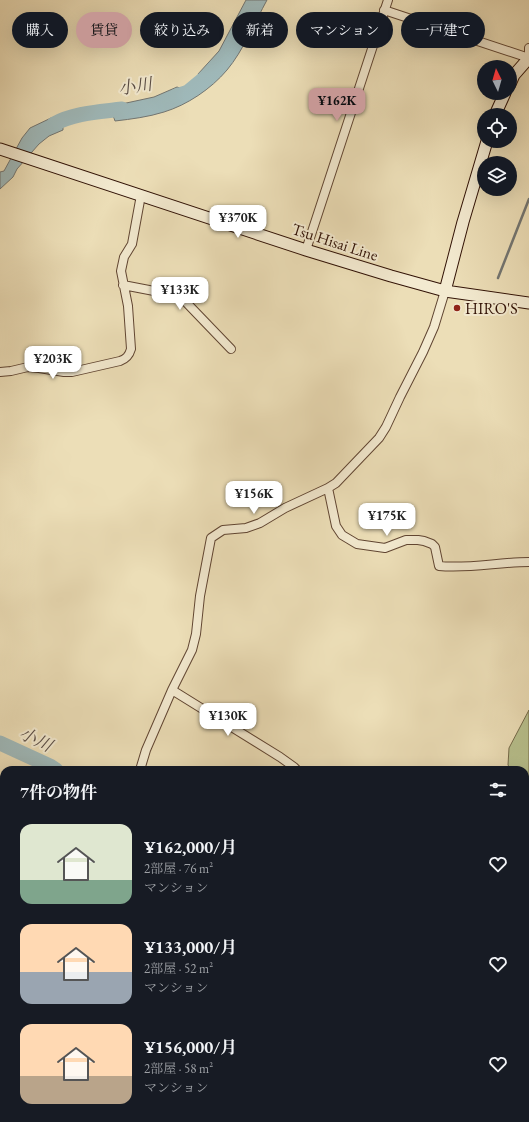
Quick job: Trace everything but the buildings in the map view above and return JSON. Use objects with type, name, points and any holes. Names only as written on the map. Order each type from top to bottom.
[{"type":"main road","points":[[517,72],[529,58]]},
{"type":"main road","points":[[445,291],[463,222],[485,148]]},
{"type":"main road","name":"Tsu Hisai Line","points":[[0,149],[306,250],[391,276],[445,291],[529,303]]},
{"type":"street","points":[[306,250],[388,0]]},
{"type":"street","points":[[384,10],[529,58]]},
{"type":"street","points":[[0,372],[28,367],[72,372],[104,366],[126,359],[130,354],[131,349],[128,306],[123,285],[121,266],[124,257],[132,244],[140,195]]},
{"type":"street","points":[[123,285],[180,296],[231,349]]},
{"type":"street","points":[[141,766],[146,750],[172,690],[192,650],[196,634],[200,596],[211,538],[223,530],[246,528],[260,523],[285,508],[328,488],[336,482],[378,438],[386,427],[423,352],[434,327],[445,291]]},
{"type":"street","points":[[328,488],[336,526],[339,532],[357,544],[385,548],[406,540],[424,541],[435,547],[440,566],[459,567],[529,562]]},
{"type":"street","points":[[172,690],[293,766]]},
{"type":"green space","points":[[529,710],[529,766],[509,766],[509,748]]},
{"type":"water","points":[[246,0],[267,0],[261,12],[240,12]]},
{"type":"water","points":[[232,26],[232,48],[242,48],[221,77],[198,96],[173,109],[134,119],[115,121],[110,113],[102,111],[92,111],[74,115],[65,124],[63,130],[49,136],[39,144],[17,169],[13,177],[0,189],[0,172],[4,171],[22,138],[30,128],[51,118],[70,112],[117,105],[154,97],[177,87],[188,89],[194,87],[201,79],[198,74],[221,48],[224,48],[224,42]]},
{"type":"waterway","name":"小川","points":[[176,96],[188,92],[211,73],[215,67]]},
{"type":"waterway","name":"小川","points":[[54,124],[78,115],[122,109]]},
{"type":"waterway","points":[[498,278],[529,199]]},
{"type":"waterway","name":"小川","points":[[0,743],[50,766]]},
{"type":"place","name":"HIRO'S","points":[[457,308]]}]
